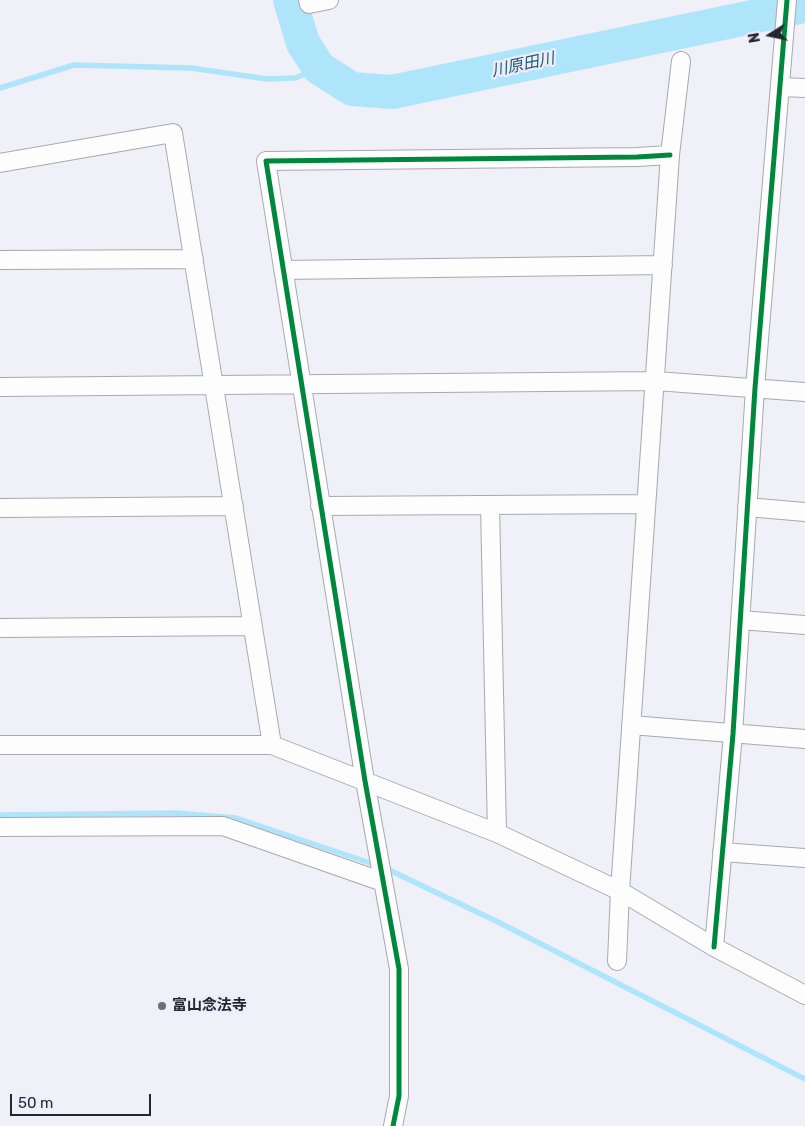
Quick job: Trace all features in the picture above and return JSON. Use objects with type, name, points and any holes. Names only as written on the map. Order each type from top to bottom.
[{"type":"street","points":[[308,0],[309,4],[329,0]]},
{"type":"street","points":[[714,947],[733,734],[747,507],[787,0]]},
{"type":"street","points":[[617,961],[620,891],[670,155],[681,61]]},
{"type":"street","points":[[781,87],[805,88]]},
{"type":"street","points":[[0,162],[173,133],[272,745]]},
{"type":"street","points":[[393,1126],[399,1096],[400,969],[364,781],[266,161],[637,157],[670,155]]},
{"type":"street","points":[[0,260],[194,259]]},
{"type":"street","points":[[283,270],[663,265]]},
{"type":"street","points":[[0,386],[656,381],[805,392]]},
{"type":"street","points":[[320,506],[646,504]]},
{"type":"street","points":[[490,505],[497,833]]},
{"type":"street","points":[[0,508],[234,506]]},
{"type":"street","points":[[747,507],[805,512]]},
{"type":"street","points":[[740,620],[805,625]]},
{"type":"street","points":[[0,628],[253,626]]},
{"type":"street","points":[[631,725],[805,739]]},
{"type":"street","points":[[0,745],[272,745],[497,833],[620,891],[714,947],[805,995]]},
{"type":"street","points":[[0,827],[223,826],[383,882]]},
{"type":"street","points":[[722,852],[805,858]]},
{"type":"waterway","name":"川原田川","points":[[290,0],[303,43],[319,68],[352,89],[392,92],[805,6]]},
{"type":"waterway","points":[[0,88],[74,65],[191,68],[267,79],[295,78],[319,68]]},
{"type":"waterway","points":[[0,815],[177,813],[236,818],[376,865]]},
{"type":"waterway","points":[[385,868],[500,923],[805,1079]]},
{"type":"cycle path","points":[[714,947],[733,734],[755,388],[787,0]]},
{"type":"cycle path","points":[[393,1126],[399,1096],[399,969],[365,781],[266,161],[637,157],[670,155]]},
{"type":"place","name":"富山念法寺","points":[[162,1006]]}]
